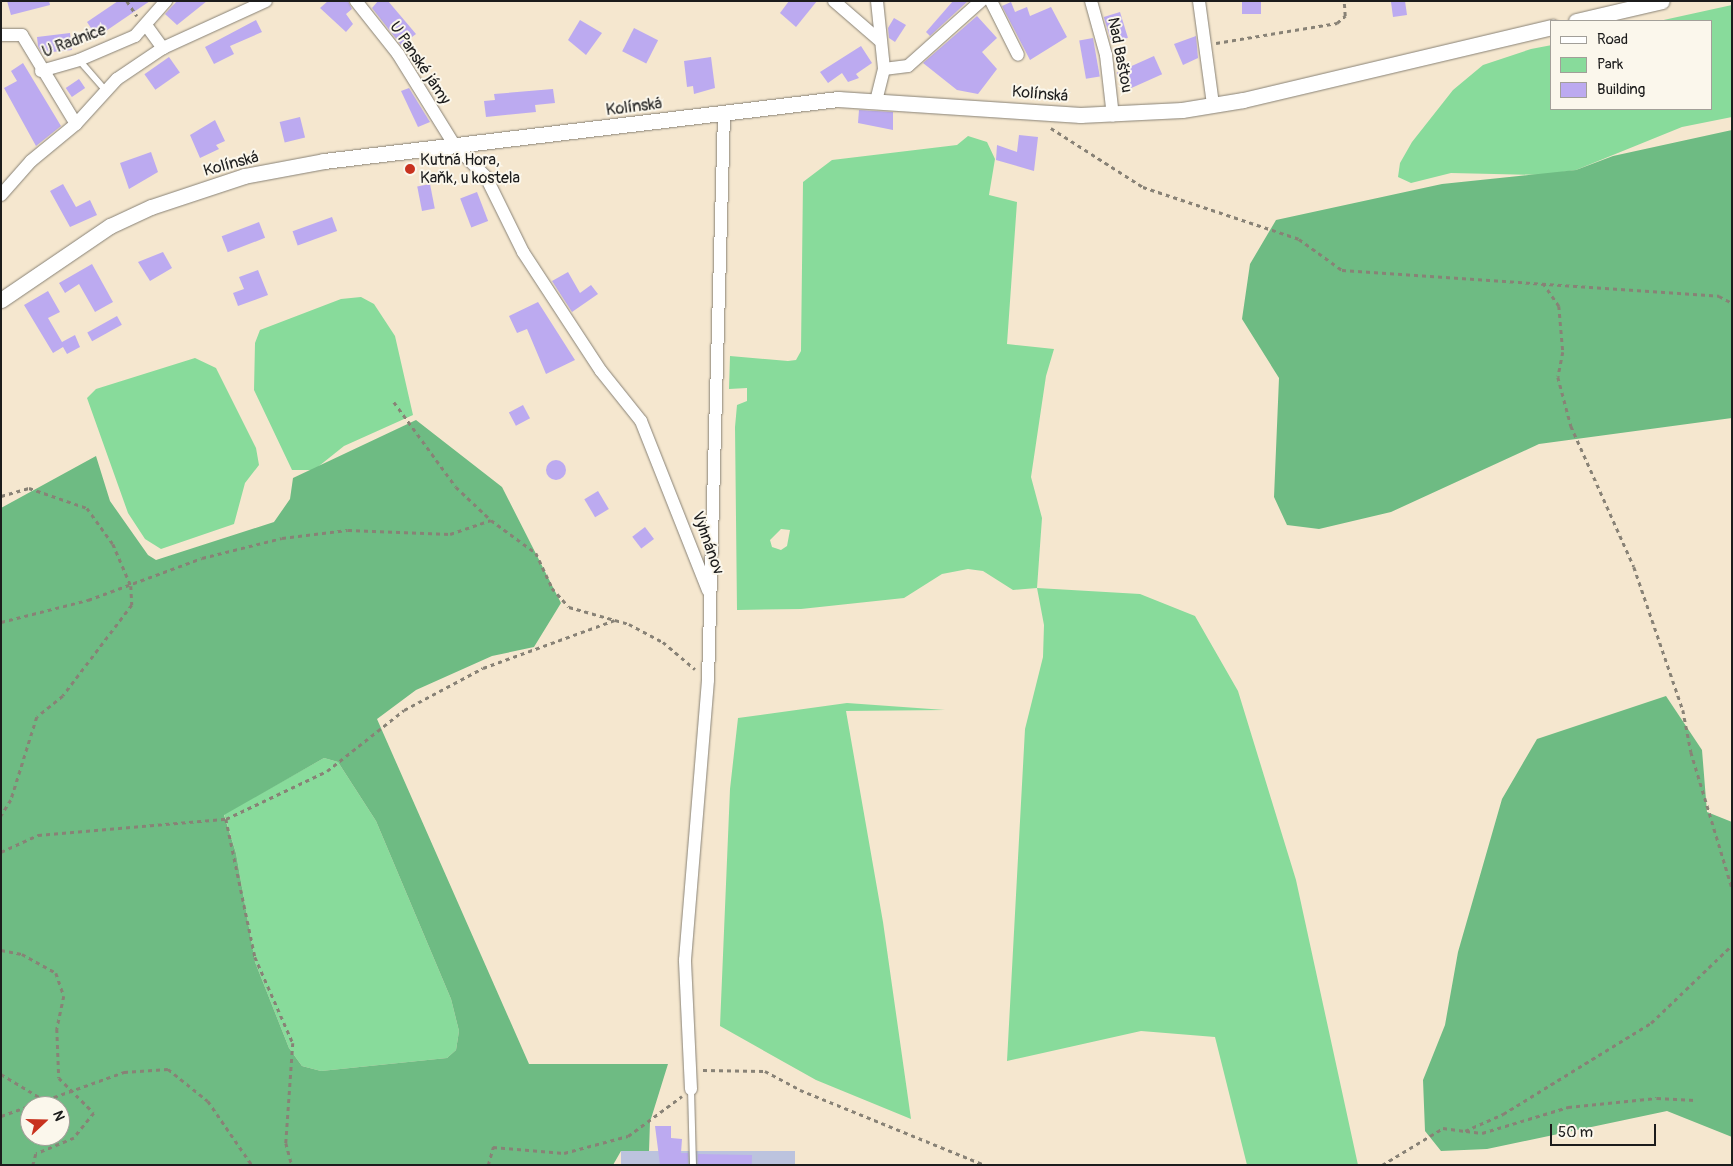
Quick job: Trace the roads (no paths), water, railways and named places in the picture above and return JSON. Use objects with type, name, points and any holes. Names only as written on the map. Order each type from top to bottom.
[{"type":"street","name":"U Radnice","points":[[76,124],[41,70],[79,60],[135,36],[166,1]]},
{"type":"street","points":[[1,195],[31,161],[76,124],[106,91],[163,48],[266,1]]},
{"type":"street","name":"U Panské jámy","points":[[356,1],[398,54],[454,146]]},
{"type":"street","points":[[834,1],[879,40]]},
{"type":"street","points":[[877,1],[879,40],[884,69],[877,98]]},
{"type":"street","points":[[884,69],[908,66],[981,1]]},
{"type":"street","points":[[991,1],[1018,55]]},
{"type":"street","name":"Nad Baštou","points":[[1091,1],[1106,55],[1113,116]]},
{"type":"street","points":[[1199,1],[1208,46],[1213,105]]},
{"type":"street","points":[[1580,20],[1662,1]]},
{"type":"street","points":[[146,25],[163,48]]},
{"type":"street","name":"Kolínská","points":[[1,300],[110,226],[150,207],[244,176],[454,146],[838,99],[877,98],[1113,116],[1213,105],[1550,27]]},
{"type":"street","points":[[1,35],[22,35],[41,70]]},
{"type":"street","name":"Vyhnánov","points":[[711,597],[724,114]]},
{"type":"street","name":"Vyhnánov","points":[[454,146],[486,177],[523,252],[601,371],[641,421],[711,597]]},
{"type":"street","points":[[691,1090],[685,960],[708,680],[711,597]]},
{"type":"lane","points":[[79,60],[106,91]]},
{"type":"lane","points":[[691,1090],[693,1165]]},
{"type":"place","name":"Kutná Hora, Kaňk, u kostela","points":[[410,169]]}]
